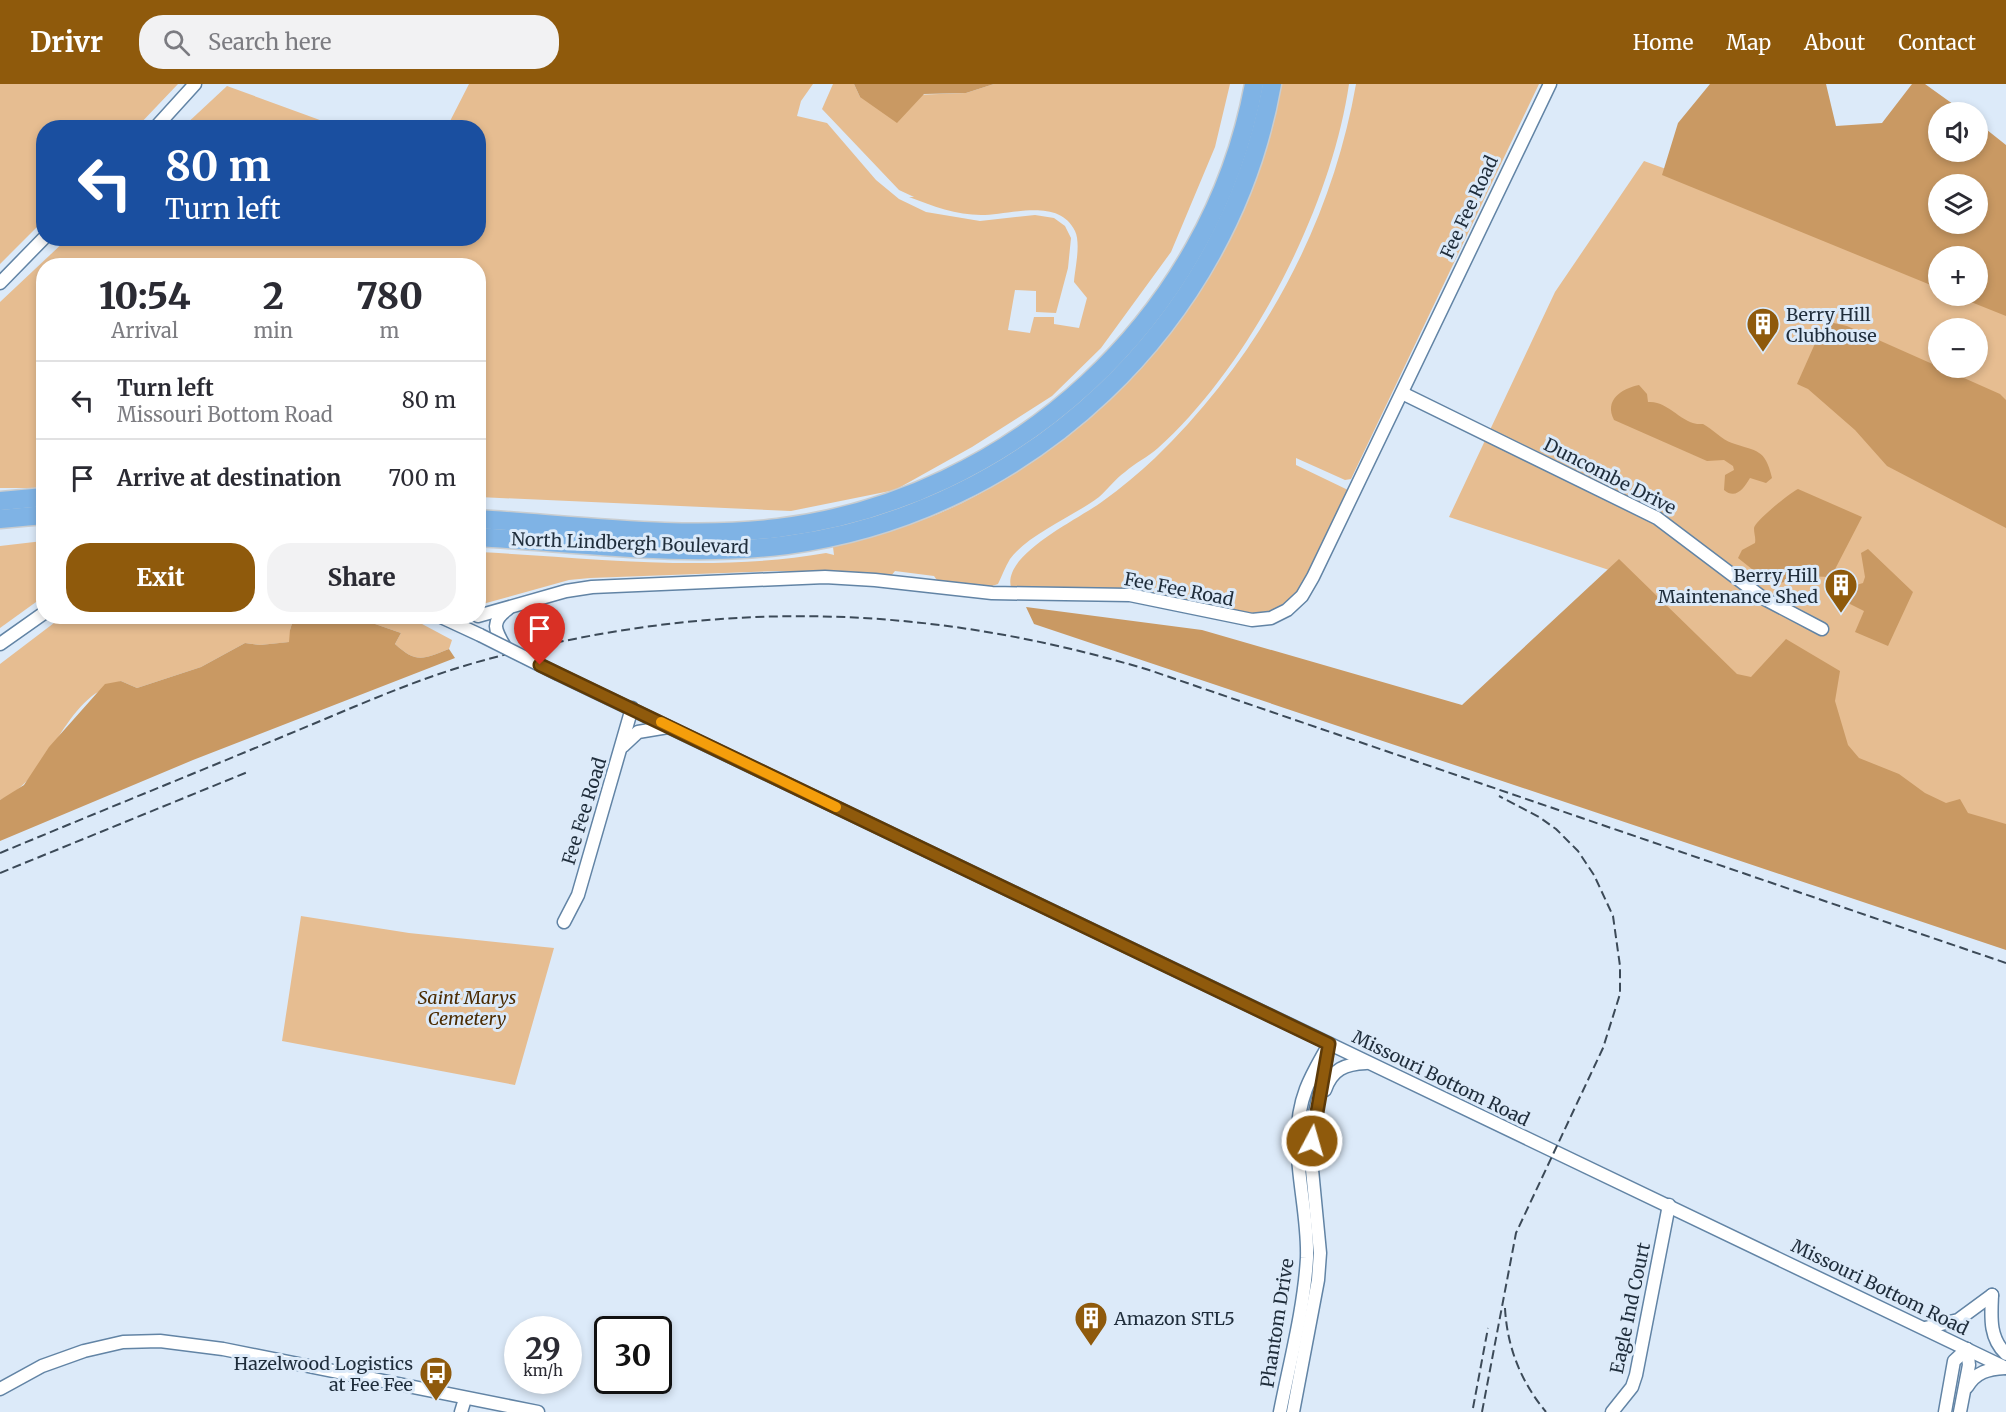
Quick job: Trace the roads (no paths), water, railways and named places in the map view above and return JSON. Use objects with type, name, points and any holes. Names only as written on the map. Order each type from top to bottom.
[{"type":"highway","name":"North Lindbergh Boulevard","points":[[486,520],[684,532],[778,528],[838,518],[897,500],[982,462],[1034,429],[1083,389],[1126,345],[1165,296],[1197,243],[1224,187],[1244,128],[1254,84]]},
{"type":"highway","name":"North Lindbergh Boulevard","points":[[486,537],[694,550],[787,545],[847,534],[887,522],[935,505],[990,477],[1044,444],[1091,405],[1136,361],[1176,311],[1207,262],[1236,204],[1257,147],[1272,84]]},
{"type":"highway","points":[[0,501],[36,498]]},
{"type":"highway","points":[[0,519],[36,516]]},
{"type":"street","points":[[162,120],[195,84]]},
{"type":"street","name":"Fee Fee Road","points":[[486,614],[566,591],[604,585],[825,577],[992,593],[1130,595],[1233,618],[1252,620],[1271,618],[1287,610],[1302,596],[1550,84]]},
{"type":"street","points":[[0,283],[36,246]]},
{"type":"street","name":"Duncombe Drive","points":[[1402,393],[1657,518],[1763,598],[1822,629]]},
{"type":"street","points":[[505,647],[494,627],[495,621],[516,605]]},
{"type":"street","points":[[0,644],[36,619]]},
{"type":"street","name":"Missouri Bottom Road","points":[[457,624],[2006,1368]]},
{"type":"street","name":"Fee Fee Road","points":[[564,922],[578,895],[632,708]]},
{"type":"street","points":[[621,750],[638,732],[671,727]]},
{"type":"street","name":"Phantom Drive","points":[[1293,1412],[1318,1280],[1320,1253],[1311,1159],[1315,1116],[1329,1044]]},
{"type":"street","name":"Phantom Drive","points":[[1280,1412],[1306,1280],[1307,1254],[1298,1160],[1299,1122],[1305,1090],[1329,1044]]},
{"type":"street","points":[[1315,1116],[1329,1078],[1336,1069],[1369,1063]]},
{"type":"street","name":"Eagle Ind Court","points":[[1612,1412],[1632,1387],[1636,1375],[1669,1205]]},
{"type":"street","points":[[1924,1328],[1958,1320],[1992,1295],[1992,1330],[1995,1339],[2006,1354]]},
{"type":"street","points":[[0,1389],[42,1366],[84,1351],[123,1342],[160,1341],[223,1349],[538,1412]]},
{"type":"street","points":[[1960,1412],[1969,1365],[1967,1349]]},
{"type":"street","points":[[1945,1412],[1954,1361],[1967,1349]]},
{"type":"street","points":[[1963,1393],[1972,1378],[1982,1372],[2006,1368]]},
{"type":"street","points":[[461,1412],[465,1399]]},
{"type":"railway","points":[[0,853],[381,696],[474,663],[560,642],[645,627],[729,618],[812,616],[896,620],[979,631],[1063,647],[1149,670],[2006,963]]},
{"type":"railway","points":[[0,873],[250,771]]},
{"type":"railway","points":[[1482,1412],[1516,1233],[1603,1048],[1620,994],[1620,966],[1613,916],[1594,875],[1578,851],[1556,829],[1539,817],[1499,796]]},
{"type":"railway","points":[[1505,1308],[1512,1350],[1517,1363],[1529,1389],[1546,1412]]},
{"type":"railway","points":[[1473,1408],[1488,1328]]},
{"type":"place","name":"Berry Hill Clubhouse","points":[[1763,353]]},
{"type":"place","name":"Berry Hill Maintenance Shed","points":[[1841,614]]},
{"type":"place","name":"Amazon STL5","points":[[1091,1347]]},
{"type":"place","name":"Hazelwood Logistics at Fee Fee","points":[[436,1402]]},
{"type":"park label","name":"Saint Marys Cemetery","points":[[467,1007]]}]
